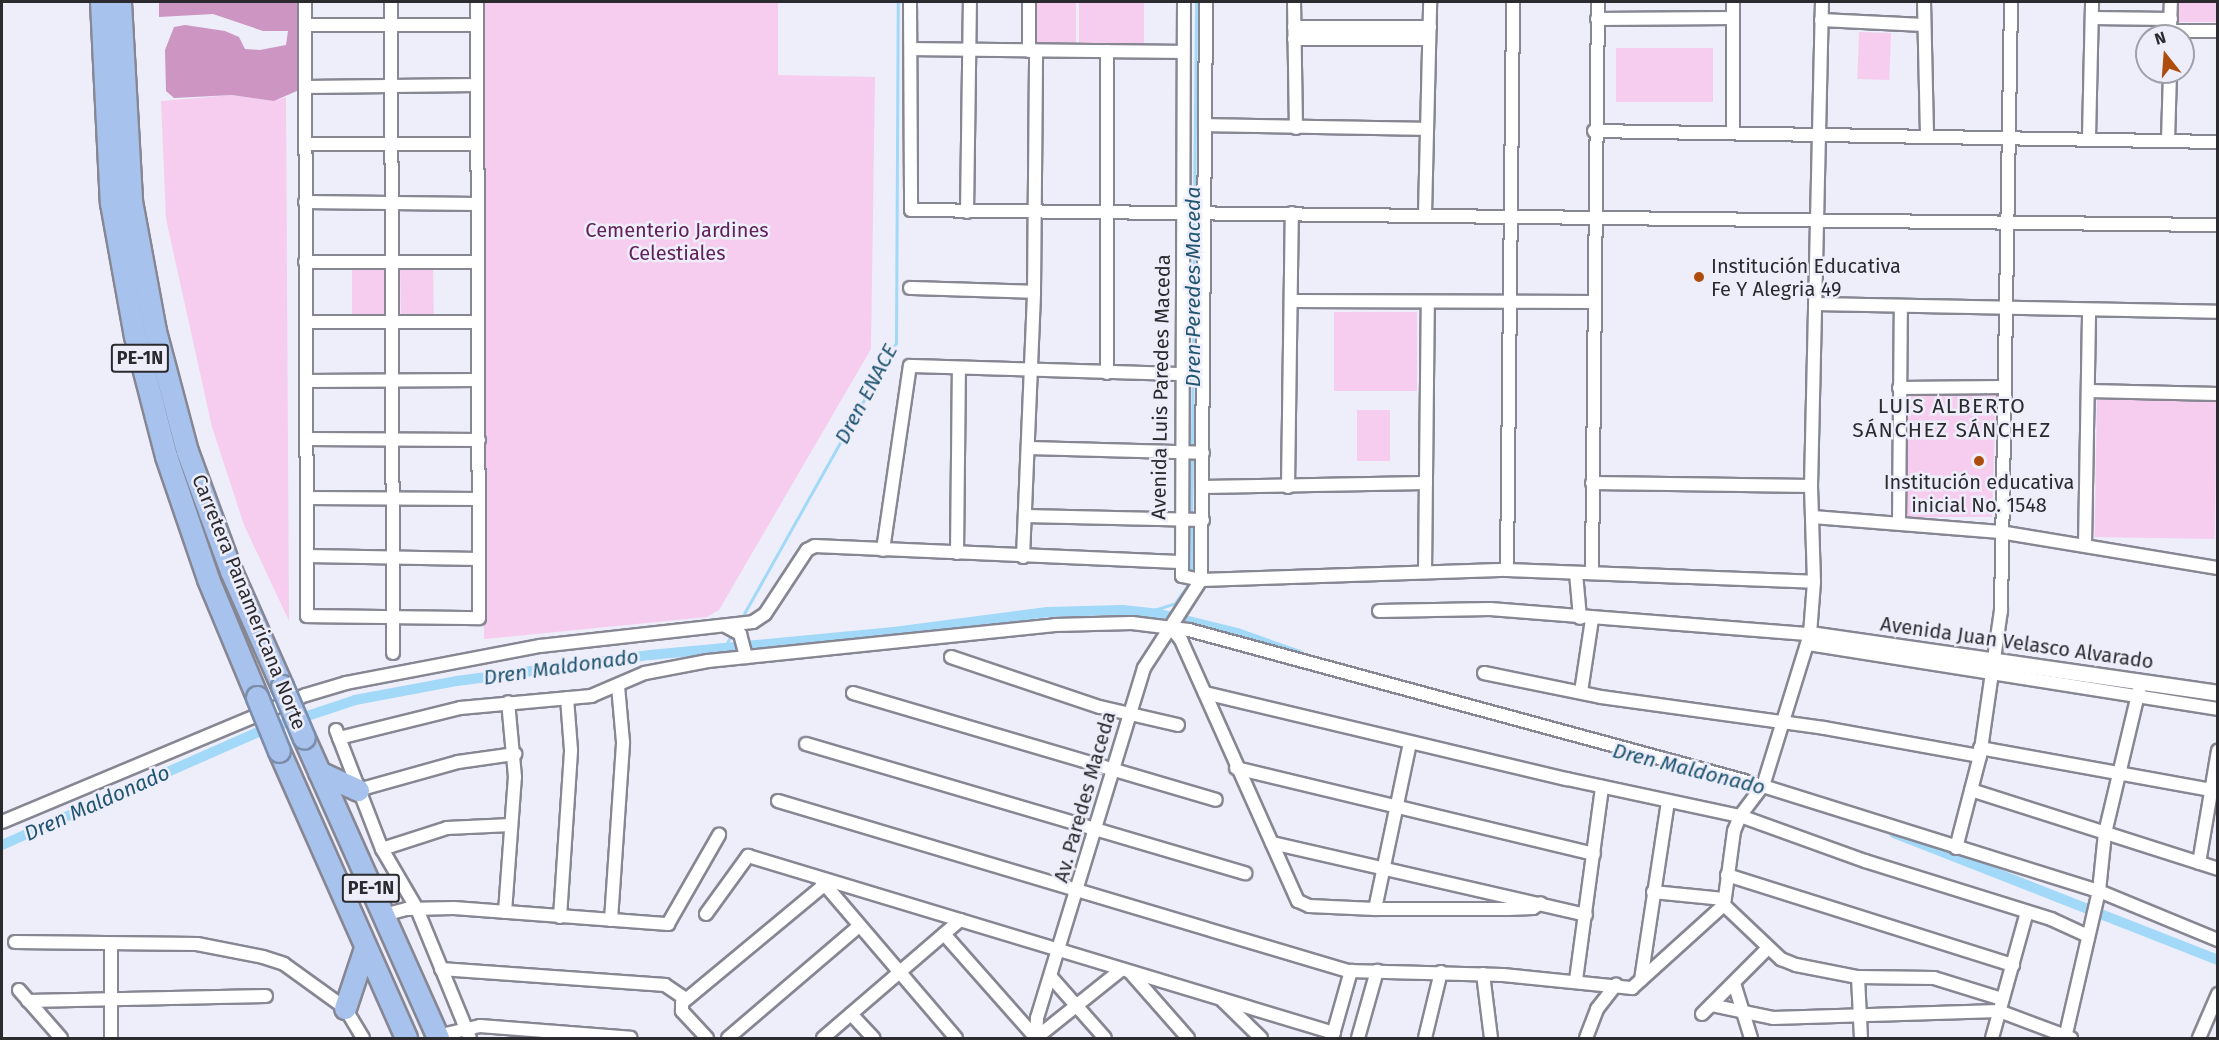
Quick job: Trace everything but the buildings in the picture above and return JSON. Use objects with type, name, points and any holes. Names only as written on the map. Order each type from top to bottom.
[{"type":"highway","name":"Carretera Panamericana Norte","points":[[101,2],[111,203],[135,336],[166,456],[208,579],[279,751],[406,1038]]},
{"type":"highway","name":"Carretera Panamericana Norte","points":[[120,2],[130,201],[155,331],[187,451],[231,571],[438,1037]]},
{"type":"highway","points":[[319,772],[358,790]]},
{"type":"highway","points":[[345,1008],[365,948]]},
{"type":"street","points":[[306,2],[305,262],[308,616],[479,618],[477,2]]},
{"type":"street","points":[[391,2],[393,653]]},
{"type":"street","points":[[910,2],[910,210],[1035,214],[1107,212],[1425,214],[2217,225]]},
{"type":"street","points":[[967,212],[970,2]]},
{"type":"street","points":[[1023,557],[1029,448],[1035,214],[1033,51],[1029,2]]},
{"type":"street","name":"Avenida Luis Paredes Maceda","points":[[1179,562],[1184,2]]},
{"type":"street","name":"Avenida Luis Paredes Maceda","points":[[1201,580],[1206,2]]},
{"type":"street","points":[[1294,2],[1296,128]]},
{"type":"street","points":[[1425,214],[1431,2]]},
{"type":"street","points":[[1507,570],[1513,2]]},
{"type":"street","points":[[1592,572],[1596,216],[1594,130],[1598,2]]},
{"type":"street","points":[[1733,2],[1733,132]]},
{"type":"street","points":[[778,801],[1351,971],[1483,974],[1576,980],[1632,988],[1724,902],[1730,846],[1740,816],[1763,786],[1785,723],[1809,639],[1814,582],[1811,486],[1821,2]]},
{"type":"street","points":[[1924,2],[1927,135]]},
{"type":"street","points":[[1956,848],[1980,752],[2001,610],[2000,532],[2008,307],[2011,2]]},
{"type":"street","points":[[2089,137],[2092,2]]},
{"type":"street","points":[[2170,24],[2171,2]]},
{"type":"street","points":[[1597,19],[1732,18]]},
{"type":"street","points":[[2092,18],[2135,24]]},
{"type":"street","points":[[1821,20],[1924,25]]},
{"type":"street","points":[[305,25],[477,25]]},
{"type":"street","points":[[2195,30],[2217,31]]},
{"type":"street","points":[[1294,33],[1430,33]]},
{"type":"street","points":[[911,49],[1183,52]]},
{"type":"street","points":[[1107,51],[1107,374]]},
{"type":"street","points":[[2168,140],[2170,84]]},
{"type":"street","points":[[305,87],[477,85]]},
{"type":"street","points":[[1205,125],[1426,129]]},
{"type":"street","points":[[1594,130],[2089,137],[2217,142]]},
{"type":"street","points":[[305,144],[477,144]]},
{"type":"street","points":[[305,202],[477,204]]},
{"type":"street","points":[[1288,487],[1292,213]]},
{"type":"street","points":[[305,262],[478,262]]},
{"type":"street","points":[[910,288],[1034,292]]},
{"type":"street","points":[[1292,301],[1595,302]]},
{"type":"street","points":[[1425,572],[1428,302]]},
{"type":"street","points":[[1815,304],[2217,312]]},
{"type":"street","points":[[1899,521],[1901,306]]},
{"type":"street","points":[[2085,545],[2089,310]]},
{"type":"street","points":[[306,322],[478,322]]},
{"type":"street","points":[[883,550],[910,366],[1107,374],[1181,374]]},
{"type":"street","points":[[957,553],[959,369]]},
{"type":"street","points":[[306,381],[478,380]]},
{"type":"street","points":[[1899,388],[2004,387]]},
{"type":"street","points":[[2089,391],[2217,394]]},
{"type":"street","points":[[306,439],[479,440]]},
{"type":"street","points":[[1029,448],[1203,453]]},
{"type":"street","points":[[1203,487],[1426,483]]},
{"type":"street","points":[[1592,483],[1811,486]]},
{"type":"street","points":[[307,498],[479,499]]},
{"type":"street","points":[[1025,516],[1203,520]]},
{"type":"street","points":[[1813,517],[1899,521],[2000,532],[2217,568]]},
{"type":"street","points":[[2,822],[306,695],[346,683],[540,646],[726,627],[761,618],[807,550],[815,546],[1023,557],[1179,562],[1182,576],[1201,580],[1507,570],[1814,582]]},
{"type":"street","points":[[307,556],[479,559]]},
{"type":"street","points":[[1576,573],[1586,618],[1581,692]]},
{"type":"street","name":"Av. Paredes Maceda","points":[[1036,1038],[1037,1018],[1097,831],[1144,668],[1201,580]]},
{"type":"street","points":[[1380,611],[1490,609],[1809,639]]},
{"type":"street","points":[[467,1033],[417,909],[382,849],[337,734],[508,702],[591,696],[645,673],[746,657],[1054,625],[1132,623],[1171,628],[1763,786],[2099,891],[2217,940]]},
{"type":"street","points":[[726,627],[740,634],[746,657]]},
{"type":"street","points":[[1171,628],[1205,693],[1236,768],[1303,905],[1376,909],[1508,909],[1533,908],[1541,903]]},
{"type":"street","name":"Avenida Juan Velasco Alvarado","points":[[1809,639],[1994,668],[2141,682],[2217,693]]},
{"type":"street","points":[[951,657],[1130,713],[1178,725]]},
{"type":"street","points":[[1994,668],[2136,699],[2217,709]]},
{"type":"street","points":[[1484,673],[1581,692],[1980,752],[2211,790]]},
{"type":"street","points":[[1653,892],[1724,902],[1781,959],[1816,972],[1858,977],[1934,978],[2001,1005],[2067,1038],[2099,891],[2105,833],[2141,682]]},
{"type":"street","points":[[611,920],[623,742],[618,686]]},
{"type":"street","points":[[853,693],[1216,800]]},
{"type":"street","points":[[1205,693],[1410,743],[1740,816],[1865,861],[2027,912],[2088,936]]},
{"type":"street","points":[[560,917],[571,750],[567,698]]},
{"type":"street","points":[[505,912],[515,754],[508,702]]},
{"type":"street","points":[[1376,909],[1395,804],[1410,743]]},
{"type":"street","points":[[806,744],[1245,873]]},
{"type":"street","points":[[2199,863],[2217,751]]},
{"type":"street","points":[[358,790],[458,762],[515,754]]},
{"type":"street","points":[[1236,768],[1395,804],[1594,854]]},
{"type":"street","points":[[1576,980],[1602,787]]},
{"type":"street","points":[[1971,790],[2217,869]]},
{"type":"street","points":[[1641,980],[1668,801]]},
{"type":"street","points":[[382,849],[447,828],[510,825]]},
{"type":"street","points":[[384,915],[417,909],[454,908],[668,924],[719,835]]},
{"type":"street","points":[[1272,843],[1586,915]]},
{"type":"street","points":[[706,914],[748,856],[822,881],[1220,998],[1333,1036],[1351,971]]},
{"type":"street","points":[[1727,875],[2013,965]]},
{"type":"street","points":[[822,881],[956,1038]]},
{"type":"street","points":[[707,1038],[682,1011],[686,999],[822,881]]},
{"type":"street","points":[[1992,1038],[2027,912]]},
{"type":"street","points":[[823,1038],[960,920]]},
{"type":"street","points":[[728,1038],[859,926]]},
{"type":"street","points":[[944,934],[1036,1038],[1126,970]]},
{"type":"street","points":[[15,942],[212,945],[262,957],[284,964],[345,1008],[359,1037]]},
{"type":"street","points":[[111,944],[111,1038]]},
{"type":"street","points":[[1702,1014],[1768,948]]},
{"type":"street","points":[[441,969],[665,985],[686,999]]},
{"type":"street","points":[[1126,970],[1188,1038]]},
{"type":"street","points":[[1358,1038],[1377,971]]},
{"type":"street","points":[[1425,1038],[1441,972]]},
{"type":"street","points":[[1483,974],[1491,1038]]},
{"type":"street","points":[[1051,977],[1105,1038]]},
{"type":"street","points":[[1858,977],[1861,1038]]},
{"type":"street","points":[[1734,983],[1751,1038]]},
{"type":"street","points":[[1586,1038],[1596,1009],[1616,985]]},
{"type":"street","points":[[19,990],[61,1038]]},
{"type":"street","points":[[28,1001],[266,996]]},
{"type":"street","points":[[1220,998],[1261,1038]]},
{"type":"street","points":[[2199,1038],[2216,1002]]},
{"type":"street","points":[[1712,1005],[1744,1014],[1860,1018],[2001,1005]]},
{"type":"street","points":[[851,1014],[873,1038]]},
{"type":"street","points":[[438,1037],[467,1033],[631,1038]]},
{"type":"green space","name":"Cementerio Jardines Celestiales","points":[[481,2],[778,2],[778,75],[875,77],[871,349],[719,610],[707,617],[484,639]]},
{"type":"green space","points":[[1033,2],[1076,2],[1076,45],[1033,45]]},
{"type":"green space","points":[[1079,2],[1144,2],[1144,45],[1079,45]]},
{"type":"green space","points":[[2179,2],[2217,2],[2217,22],[2179,22]]},
{"type":"green space","points":[[1859,32],[1891,33],[1889,80],[1857,79]]},
{"type":"green space","points":[[1616,48],[1713,48],[1713,102],[1616,102]]},
{"type":"green space","points":[[232,95],[274,101],[286,97],[289,621],[244,525],[212,427],[166,219],[161,101]]},
{"type":"green space","points":[[352,266],[387,266],[387,318],[352,318]]},
{"type":"green space","points":[[433,266],[434,316],[401,317],[400,267]]},
{"type":"green space","points":[[1334,312],[1417,312],[1417,391],[1334,391]]},
{"type":"green space","points":[[1908,393],[1996,393],[1992,517],[1909,517],[1905,512]]},
{"type":"green space","points":[[2097,397],[2217,399],[2215,539],[2095,537]]},
{"type":"green space","points":[[1357,410],[1390,410],[1390,461],[1357,461]]},
{"type":"shaded area","points":[[159,2],[299,2],[299,90],[274,101],[232,95],[174,98],[166,91],[165,50],[174,27],[185,25],[225,31],[239,37],[245,49],[260,50],[286,45],[288,31],[263,31],[213,14],[159,17]]},
{"type":"waterway","name":"Dren ENACE","points":[[741,619],[896,343],[898,2]]},
{"type":"waterway","name":"Dren Peredes Maceda","points":[[1194,210],[1196,2]]},
{"type":"waterway","name":"Dren Peredes Maceda","points":[[1192,450],[1194,216]]},
{"type":"waterway","name":"Dren Peredes Maceda","points":[[1191,516],[1192,456]]},
{"type":"waterway","name":"Dren Peredes Maceda","points":[[1191,522],[1191,576]]},
{"type":"waterway","name":"Dren Maldonado","points":[[1148,612],[1175,603],[1190,582]]},
{"type":"waterway","name":"Dren Maldonado","points":[[2,845],[256,733],[355,700],[457,681],[650,655],[894,632],[1048,612],[1123,610],[1160,614],[1237,633],[1299,655]]},
{"type":"waterway","name":"Dren ENACE","points":[[723,650],[733,632]]},
{"type":"waterway","name":"Dren Maldonado","points":[[1894,833],[2218,960]]},
{"type":"place","name":"Institución Educativa Fe Y Alegria 49","points":[[1699,277]]},
{"type":"place","name":"Institución educativa inicial No. 1548","points":[[1979,461]]},
{"type":"district","name":"LUIS ALBERTO SÁNCHEZ SÁNCHEZ","points":[[1952,418]]}]
